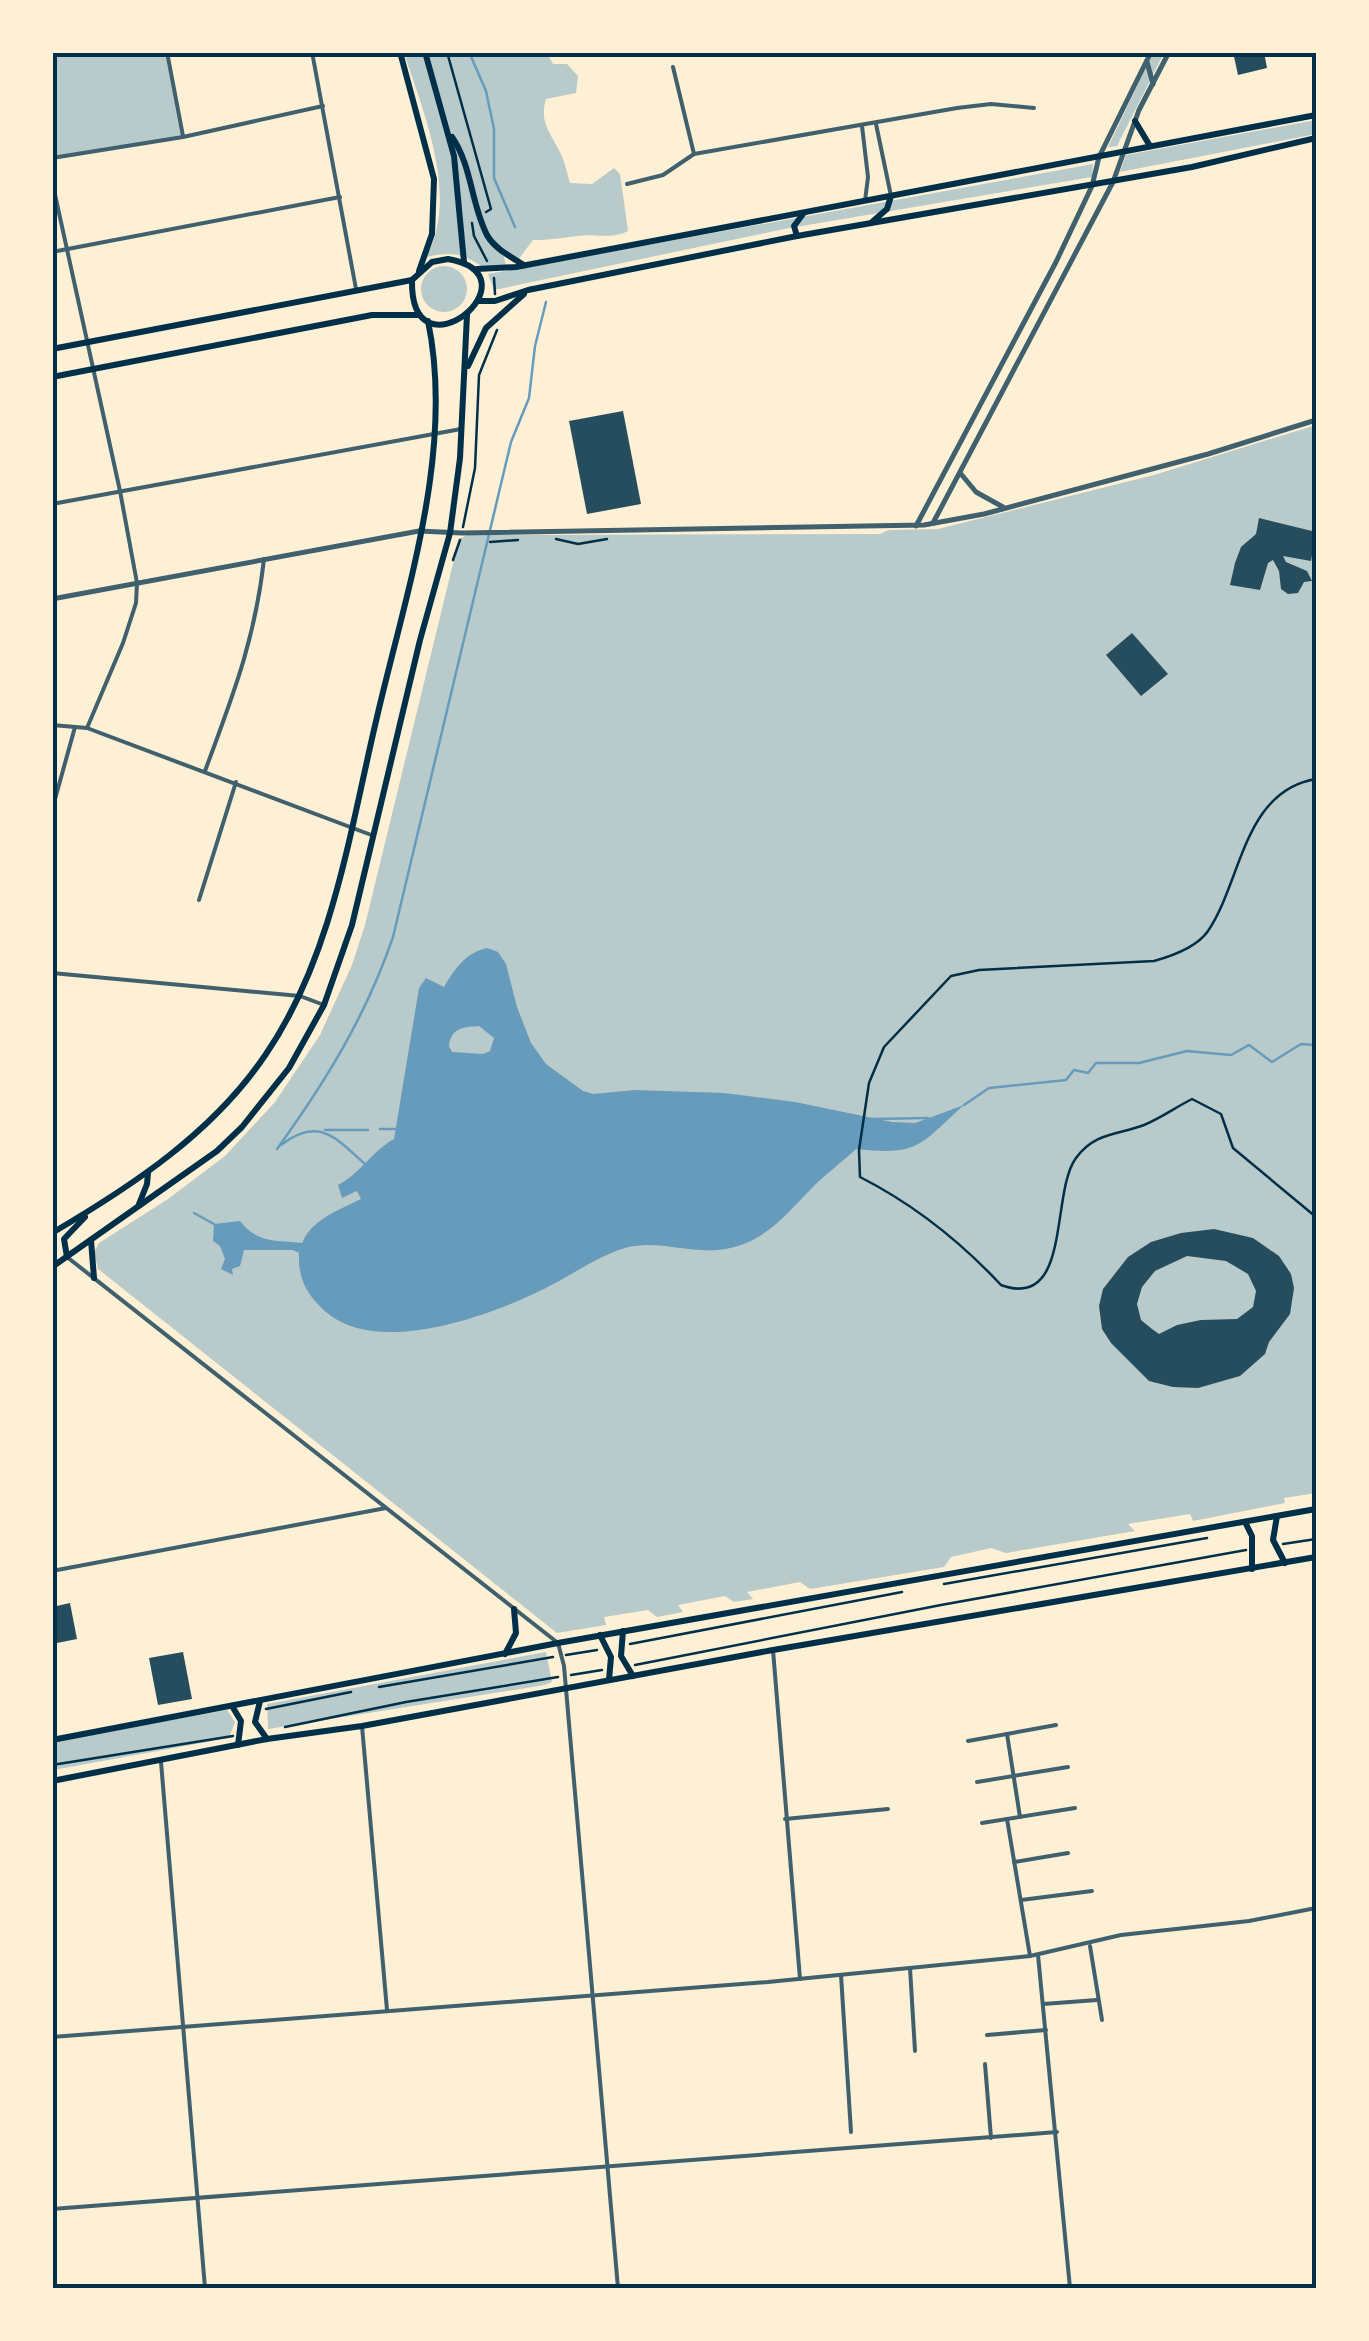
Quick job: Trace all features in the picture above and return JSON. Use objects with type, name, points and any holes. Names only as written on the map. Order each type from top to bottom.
[{"type":"main road","points":[[400,52],[434,179],[432,234],[419,271]]},
{"type":"main road","points":[[425,52],[449,134],[464,262]]},
{"type":"main road","points":[[418,315],[412,298],[412,280],[432,262],[448,259],[477,269],[525,266],[1316,115]]},
{"type":"main road","points":[[1134,120],[1151,146]]},
{"type":"main road","points":[[449,134],[462,152],[487,235],[525,266]]},
{"type":"main road","points":[[478,302],[496,302],[528,290],[797,236],[1092,186],[1316,138]]},
{"type":"main road","points":[[867,226],[887,209],[891,196]]},
{"type":"main road","points":[[797,236],[794,226],[804,213]]},
{"type":"main road","points":[[52,377],[372,315],[418,315],[428,322],[449,324],[468,315],[478,302],[481,291],[477,269]]},
{"type":"main road","points":[[52,349],[412,280]]},
{"type":"main road","points":[[465,372],[486,328],[528,290]]},
{"type":"main road","points":[[52,1267],[138,1205],[196,1170],[242,1127],[289,1068],[324,1005],[344,953],[420,640],[444,562],[462,428],[468,315]]},
{"type":"main road","points":[[52,1233],[148,1172],[184,1144],[265,1057],[300,996],[326,921],[351,827],[427,498],[435,432],[434,350],[428,322]]},
{"type":"main road","points":[[138,1205],[148,1172]]},
{"type":"main road","points":[[67,1257],[64,1240],[96,1207]]},
{"type":"main road","points":[[91,1240],[94,1278]]},
{"type":"main road","points":[[52,1740],[558,1643],[1316,1508]]},
{"type":"main road","points":[[1277,1516],[1275,1545],[1285,1563]]},
{"type":"main road","points":[[1244,1521],[1250,1530],[1252,1568]]},
{"type":"main road","points":[[52,1781],[267,1739],[362,1726],[773,1650],[1316,1557]]},
{"type":"main road","points":[[504,1655],[516,1633],[514,1608]]},
{"type":"main road","points":[[624,1631],[621,1646],[625,1666],[632,1676]]},
{"type":"main road","points":[[600,1636],[608,1648],[609,1680]]},
{"type":"main road","points":[[260,1700],[256,1722],[267,1739]]},
{"type":"main road","points":[[232,1706],[241,1721],[237,1746]]},
{"type":"street","points":[[167,52],[183,136]]},
{"type":"street","points":[[312,52],[357,292]]},
{"type":"street","points":[[933,523],[1112,182],[1134,120],[1169,52]]},
{"type":"street","points":[[1149,56],[1148,74],[1154,84]]},
{"type":"street","points":[[916,526],[1056,262],[1092,186],[1099,157],[1149,56]]},
{"type":"street","points":[[672,67],[694,154]]},
{"type":"street","points":[[627,184],[663,174],[694,154],[990,104],[1034,108]]},
{"type":"street","points":[[52,158],[183,136],[323,106]]},
{"type":"street","points":[[876,124],[891,196]]},
{"type":"street","points":[[862,126],[868,177],[865,201]]},
{"type":"street","points":[[52,181],[120,491],[136,583],[136,603],[87,728]]},
{"type":"street","points":[[52,252],[340,197]]},
{"type":"street","points":[[52,599],[419,531],[916,526],[1006,508],[1208,454],[1316,420]]},
{"type":"street","points":[[52,504],[462,428]]},
{"type":"street","points":[[960,473],[976,492],[1006,508]]},
{"type":"street","points":[[206,771],[246,662],[264,559]]},
{"type":"street","points":[[52,724],[87,728],[374,836]]},
{"type":"street","points":[[52,810],[75,727]]},
{"type":"street","points":[[200,900],[236,782]]},
{"type":"street","points":[[52,973],[300,996],[324,1005]]},
{"type":"street","points":[[67,1257],[558,1643],[565,1676],[618,2288]]},
{"type":"street","points":[[52,1571],[386,1508]]},
{"type":"street","points":[[773,1650],[800,1979]]},
{"type":"street","points":[[968,1740],[1056,1725]]},
{"type":"street","points":[[362,1726],[387,2012]]},
{"type":"street","points":[[1007,1734],[1020,1817]]},
{"type":"street","points":[[161,1762],[205,2288]]},
{"type":"street","points":[[978,1782],[1068,1766]]},
{"type":"street","points":[[982,1822],[1075,1808]]},
{"type":"street","points":[[785,1819],[888,1809]]},
{"type":"street","points":[[1007,1819],[1030,1956]]},
{"type":"street","points":[[1014,1862],[1068,1854]]},
{"type":"street","points":[[1021,1900],[1092,1891]]},
{"type":"street","points":[[52,2037],[800,1979],[1030,1956],[1121,1935],[1249,1921],[1316,1908]]},
{"type":"street","points":[[1090,1944],[1102,2020]]},
{"type":"street","points":[[1038,1955],[1070,2288]]},
{"type":"street","points":[[910,1968],[915,2050]]},
{"type":"street","points":[[841,1975],[851,2132]]},
{"type":"street","points":[[1043,2004],[1097,2000]]},
{"type":"street","points":[[987,2036],[1046,2030]]},
{"type":"street","points":[[985,2064],[991,2138]]},
{"type":"street","points":[[52,2210],[1056,2132]]},
{"type":"path","points":[[444,562],[453,560],[462,533]]},
{"type":"path","points":[[1316,780],[1302,782],[1274,800],[1255,825],[1206,934],[1171,956],[1154,961],[979,970],[951,976],[884,1047],[865,1104],[859,1150],[860,1177],[900,1198],[952,1236],[1008,1288],[1032,1287],[1049,1271],[1066,1178],[1076,1157],[1092,1142],[1114,1131],[1142,1126],[1192,1099],[1222,1114],[1233,1148],[1316,1217]]},
{"type":"path","points":[[936,1586],[1211,1537]]},
{"type":"path","points":[[1275,1545],[1316,1539]]},
{"type":"path","points":[[625,1666],[1253,1548]]},
{"type":"path","points":[[621,1646],[901,1592]]},
{"type":"path","points":[[256,1711],[608,1648]]},
{"type":"path","points":[[260,1732],[611,1669]]},
{"type":"path","points":[[52,1766],[241,1734]]},
{"type":"shaded area","points":[[53,53],[167,53],[183,137],[53,158]]},
{"type":"shaded area","points":[[404,53],[547,53],[553,64],[567,64],[578,76],[576,93],[546,99],[547,127],[570,183],[592,184],[614,168],[620,174],[628,231],[533,240],[518,260],[504,256],[506,267],[485,269],[457,255],[426,257],[436,234],[439,182],[428,127]]},
{"type":"shaded area","points":[[1153,53],[1164,53],[1117,146],[1108,147]]},
{"type":"shaded area","points":[[1316,120],[1316,134],[1120,172],[1126,155]]},
{"type":"shaded area","points":[[1093,164],[1092,177],[784,229],[494,290],[488,274]]},
{"type":"shaded area","points":[[444,266],[460,273],[467,289],[460,305],[444,312],[428,305],[421,289],[428,273]]},
{"type":"shaded area","points":[[1316,425],[1316,1493],[1193,1521],[1190,1514],[1128,1524],[1135,1531],[1006,1553],[991,1548],[951,1557],[944,1567],[810,1589],[800,1582],[747,1592],[753,1599],[734,1602],[725,1596],[678,1605],[683,1612],[657,1617],[648,1610],[604,1617],[606,1625],[557,1633],[98,1269],[94,1252],[99,1243],[225,1156],[275,1102],[320,1035],[352,965],[365,925],[459,539],[467,535],[880,534],[888,530],[938,529],[1154,475]]},
{"type":"shaded area","points":[[546,1652],[552,1682],[545,1685],[268,1729],[267,1704]]},
{"type":"shaded area","points":[[227,1710],[235,1722],[229,1738],[53,1770],[53,1741]]},
{"type":"water","points":[[487,948],[498,952],[506,964],[531,1043],[546,1064],[583,1091],[724,1093],[915,1123],[964,1105],[918,1144],[894,1151],[856,1149],[773,1226],[746,1243],[714,1250],[654,1245],[625,1248],[521,1300],[434,1328],[374,1331],[348,1325],[313,1299],[302,1278],[299,1253],[293,1250],[244,1250],[240,1266],[232,1269],[233,1275],[221,1269],[225,1259],[220,1246],[213,1241],[214,1224],[240,1221],[260,1237],[302,1243],[319,1221],[361,1199],[357,1191],[342,1198],[338,1185],[394,1139],[419,988],[426,978],[444,987],[461,963]],"holes":[[[479,1026],[494,1038],[490,1051],[483,1054],[452,1052],[449,1046],[455,1032],[468,1027]]]},
{"type":"building","points":[[1233,52],[1264,52],[1267,68],[1238,75]]},
{"type":"building","points":[[623,411],[641,504],[587,514],[569,421]]},
{"type":"building","points":[[1259,518],[1316,532],[1311,561],[1283,556],[1286,562],[1307,571],[1312,581],[1304,582],[1298,593],[1288,594],[1281,589],[1273,560],[1268,563],[1260,590],[1230,585],[1241,547],[1256,534]]},
{"type":"building","points":[[1132,633],[1168,674],[1141,696],[1106,655]]},
{"type":"building","points":[[1214,1229],[1253,1238],[1279,1256],[1291,1274],[1294,1288],[1290,1314],[1265,1354],[1240,1376],[1198,1388],[1149,1381],[1111,1343],[1102,1329],[1099,1306],[1103,1289],[1128,1257],[1151,1242]],"holes":[[[1187,1256],[1226,1261],[1248,1274],[1256,1291],[1253,1307],[1237,1319],[1201,1320],[1159,1334],[1141,1320],[1137,1304],[1142,1287],[1155,1271]]]},
{"type":"building","points":[[70,1603],[77,1639],[52,1644],[52,1607]]},
{"type":"building","points":[[183,1652],[192,1699],[158,1705],[149,1658]]},
{"type":"waterway","points":[[469,52],[486,91],[494,129],[494,178],[515,227]]},
{"type":"waterway","points":[[277,1149],[343,1047],[393,937],[511,442],[529,398],[535,346],[546,302]]},
{"type":"waterway","points":[[964,1105],[989,1088],[1066,1080],[1074,1070],[1088,1073],[1096,1063],[1139,1063],[1187,1051],[1231,1055],[1249,1045],[1272,1062],[1301,1044],[1316,1045]]},
{"type":"waterway","points":[[871,1119],[928,1118]]},
{"type":"waterway","points":[[380,1129],[398,1129]]},
{"type":"waterway","points":[[325,1130],[368,1130]]},
{"type":"waterway","points":[[281,1145],[294,1136],[317,1131],[336,1139],[365,1164]]},
{"type":"waterway","points":[[194,1213],[214,1224]]}]
